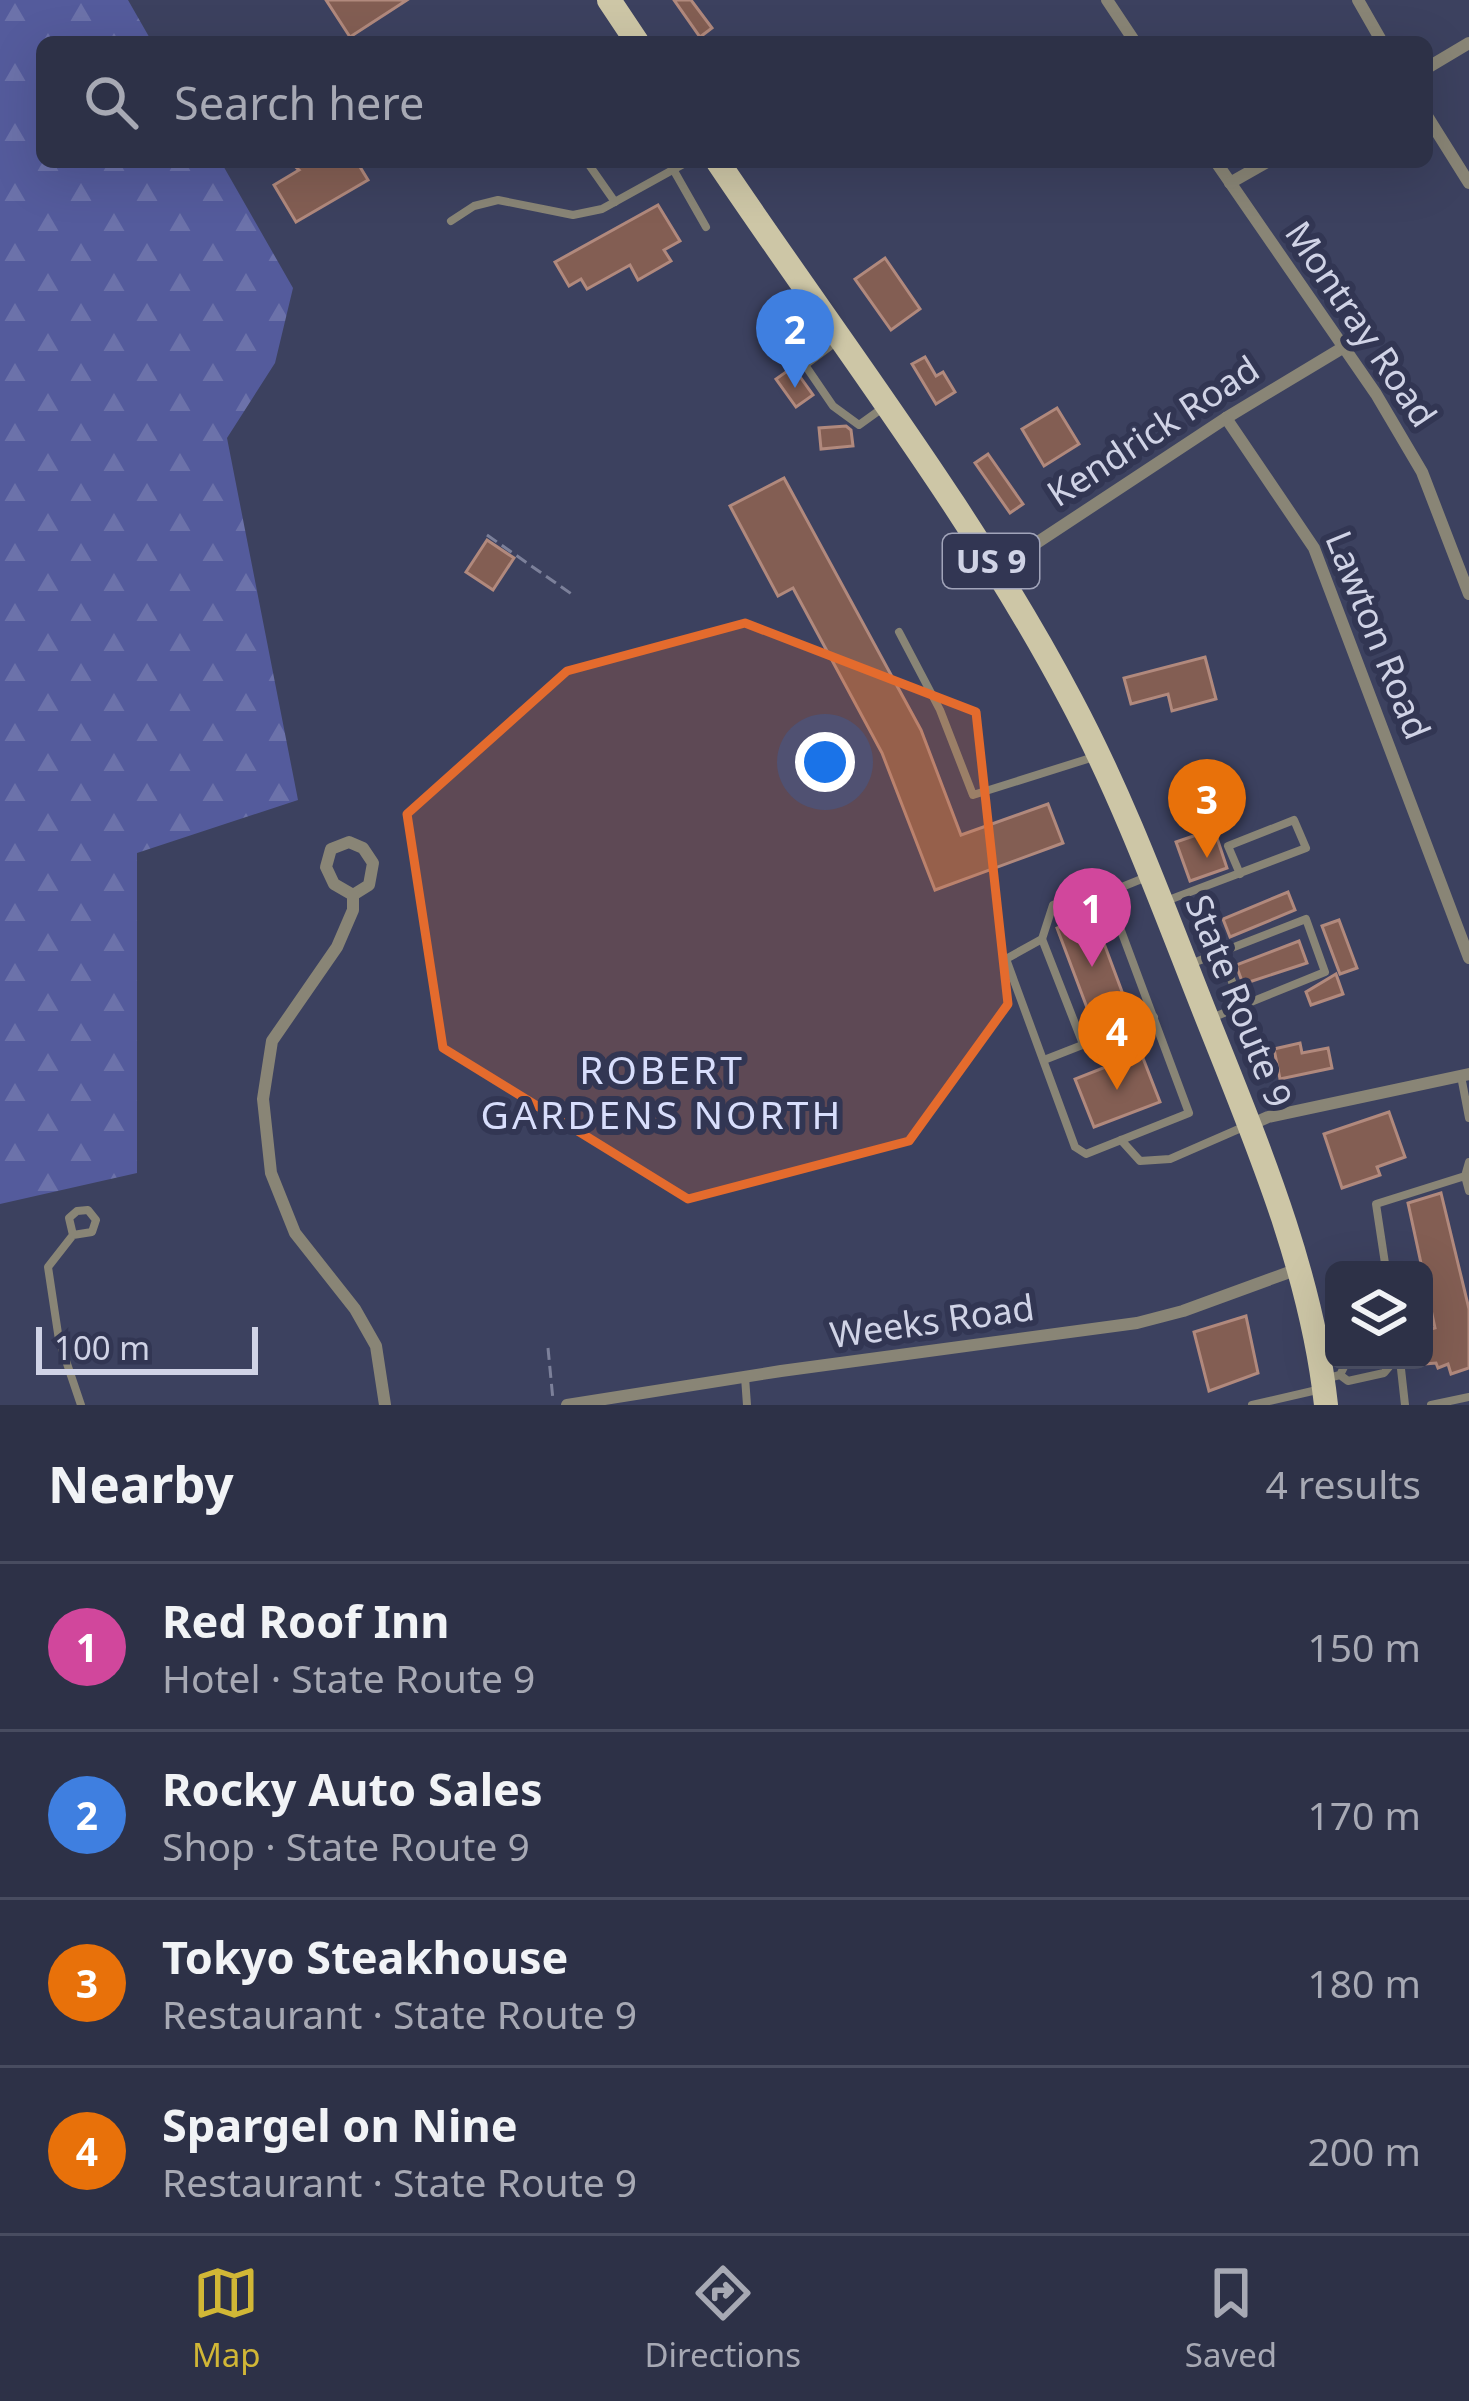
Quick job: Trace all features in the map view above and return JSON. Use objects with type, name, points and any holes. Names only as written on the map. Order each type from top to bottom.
[{"type":"main road","points":[[608,0],[633,36]]},
{"type":"main road","name":"State Route 9","points":[[722,168],[997,569],[1098,755],[1250,1125],[1298,1268],[1328,1387]]},
{"type":"street","points":[[1107,0],[1131,36]]},
{"type":"street","points":[[1358,0],[1379,36]]},
{"type":"street","points":[[1433,64],[1469,43]]},
{"type":"street","points":[[1433,126],[1469,183]]},
{"type":"street","name":"Montray Road","points":[[1220,168],[1344,347],[1422,472],[1469,594]]},
{"type":"street","points":[[1230,183],[1256,168]]},
{"type":"street","name":"Kendrick Road","points":[[997,569],[1226,418],[1344,347]]},
{"type":"street","name":"Lawton Road","points":[[1226,418],[1314,548],[1469,958]]},
{"type":"street","points":[[349,842],[363,848],[373,863],[369,885],[353,895],[334,884],[326,867],[332,849],[349,842]]},
{"type":"street","points":[[353,895],[353,910],[337,947],[272,1041],[263,1099],[279,1193],[295,1233],[355,1309],[376,1346],[385,1405]]},
{"type":"street","points":[[1250,1125],[1268,1117],[1465,1075]]},
{"type":"street","name":"Weeks Road","points":[[567,1405],[1137,1323],[1298,1268]]},
{"type":"lane","points":[[591,168],[615,202]]},
{"type":"lane","points":[[451,221],[474,206],[498,200],[573,215],[615,202],[668,168]]},
{"type":"lane","points":[[672,168],[706,227]]},
{"type":"lane","points":[[838,340],[805,365],[833,406],[859,424],[884,407]]},
{"type":"lane","points":[[899,632],[940,710],[974,795],[1098,755]]},
{"type":"lane","points":[[1162,903],[1240,874],[1306,848],[1294,820],[1228,846],[1240,874]]},
{"type":"lane","points":[[1083,1044],[1042,939],[1053,904],[1090,890],[1107,893],[1150,876]]},
{"type":"lane","points":[[1042,939],[1006,959],[1075,1148],[1086,1154],[1189,1114],[1107,893]]},
{"type":"lane","points":[[1186,965],[1306,919],[1325,971],[1207,1020]]},
{"type":"lane","points":[[1222,952],[1241,1006]]},
{"type":"lane","points":[[1044,1060],[1154,1017]]},
{"type":"lane","points":[[1465,1075],[1469,1118]]},
{"type":"lane","points":[[1121,1140],[1140,1161],[1170,1159],[1250,1125]]},
{"type":"lane","points":[[1469,1162],[1469,1191]]},
{"type":"lane","points":[[1385,1261],[1376,1204],[1466,1176]]},
{"type":"lane","points":[[73,1235],[48,1267],[59,1340],[81,1405]]},
{"type":"lane","points":[[1252,1405],[1389,1369]]},
{"type":"lane","points":[[1397,1369],[1405,1405]]},
{"type":"lane","points":[[745,1376],[747,1405]]},
{"type":"lane","points":[[1431,1405],[1469,1397]]},
{"type":"path","points":[[487,535],[573,595]]},
{"type":"path","points":[[548,1348],[554,1405]]},
{"type":"highlighted area","points":[[745,623],[976,712],[1008,1004],[909,1141],[688,1199],[443,1048],[407,814],[567,671]]},
{"type":"green space","points":[[0,0],[128,0],[149,36],[36,36],[36,168],[224,168],[293,288],[275,363],[227,438],[298,800],[137,853],[137,1173],[0,1204]]},
{"type":"building","points":[[326,0],[407,0],[352,36]]},
{"type":"building","points":[[674,0],[691,0],[712,28],[699,36]]},
{"type":"building","points":[[361,168],[368,180],[296,222],[274,185],[299,170]]},
{"type":"building","points":[[658,205],[680,241],[664,250],[671,261],[638,280],[630,265],[587,289],[581,279],[569,286],[555,262]]},
{"type":"building","points":[[885,258],[920,309],[891,330],[855,279]]},
{"type":"building","points":[[925,357],[936,376],[943,372],[955,392],[936,404],[912,364]]},
{"type":"building","points":[[793,367],[813,395],[796,407],[776,379]]},
{"type":"building","points":[[1057,408],[1079,444],[1044,466],[1022,429]]},
{"type":"building","points":[[846,426],[853,446],[821,449],[819,428]]},
{"type":"building","points":[[988,454],[1023,504],[1010,513],[975,463]]},
{"type":"building","points":[[784,478],[921,730],[961,835],[1048,804],[1063,843],[935,890],[882,753],[793,588],[778,596],[730,506]]},
{"type":"building","points":[[487,540],[514,558],[493,590],[466,572]]},
{"type":"building","points":[[1205,657],[1216,699],[1172,711],[1168,694],[1131,704],[1124,678]]},
{"type":"building","points":[[1214,829],[1227,868],[1190,881],[1176,842]]},
{"type":"building","points":[[1288,892],[1295,910],[1230,937],[1223,919]]},
{"type":"building","points":[[1075,910],[1078,920],[1093,914],[1127,1005],[1105,1022],[1103,1017],[1092,1021],[1057,928],[1067,924],[1063,914]]},
{"type":"building","points":[[1339,920],[1357,968],[1340,974],[1322,926]]},
{"type":"building","points":[[1299,941],[1307,963],[1243,984],[1236,965]]},
{"type":"building","points":[[1336,974],[1343,994],[1311,1005],[1306,992]]},
{"type":"building","points":[[1300,1043],[1302,1053],[1328,1048],[1332,1068],[1280,1079],[1274,1049]]},
{"type":"building","points":[[1141,1053],[1160,1102],[1094,1127],[1075,1079]]},
{"type":"building","points":[[1389,1112],[1405,1157],[1377,1167],[1380,1175],[1342,1188],[1324,1134]]},
{"type":"building","points":[[1441,1193],[1469,1309],[1469,1368],[1451,1374],[1448,1364],[1438,1368],[1433,1363],[1433,1261],[1421,1261],[1408,1203]]},
{"type":"building","points":[[1246,1316],[1258,1373],[1209,1391],[1194,1332]]},
{"type":"place","name":"Rocky Auto Sales","points":[[795,388]]},
{"type":"place","name":"Tokyo Steakhouse","points":[[1207,858]]},
{"type":"place","name":"Red Roof Inn","points":[[1092,967]]},
{"type":"place","name":"Spargel on Nine","points":[[1117,1090]]},
{"type":"district","name":"ROBERT GARDENS NORTH","points":[[662,1092]]}]
